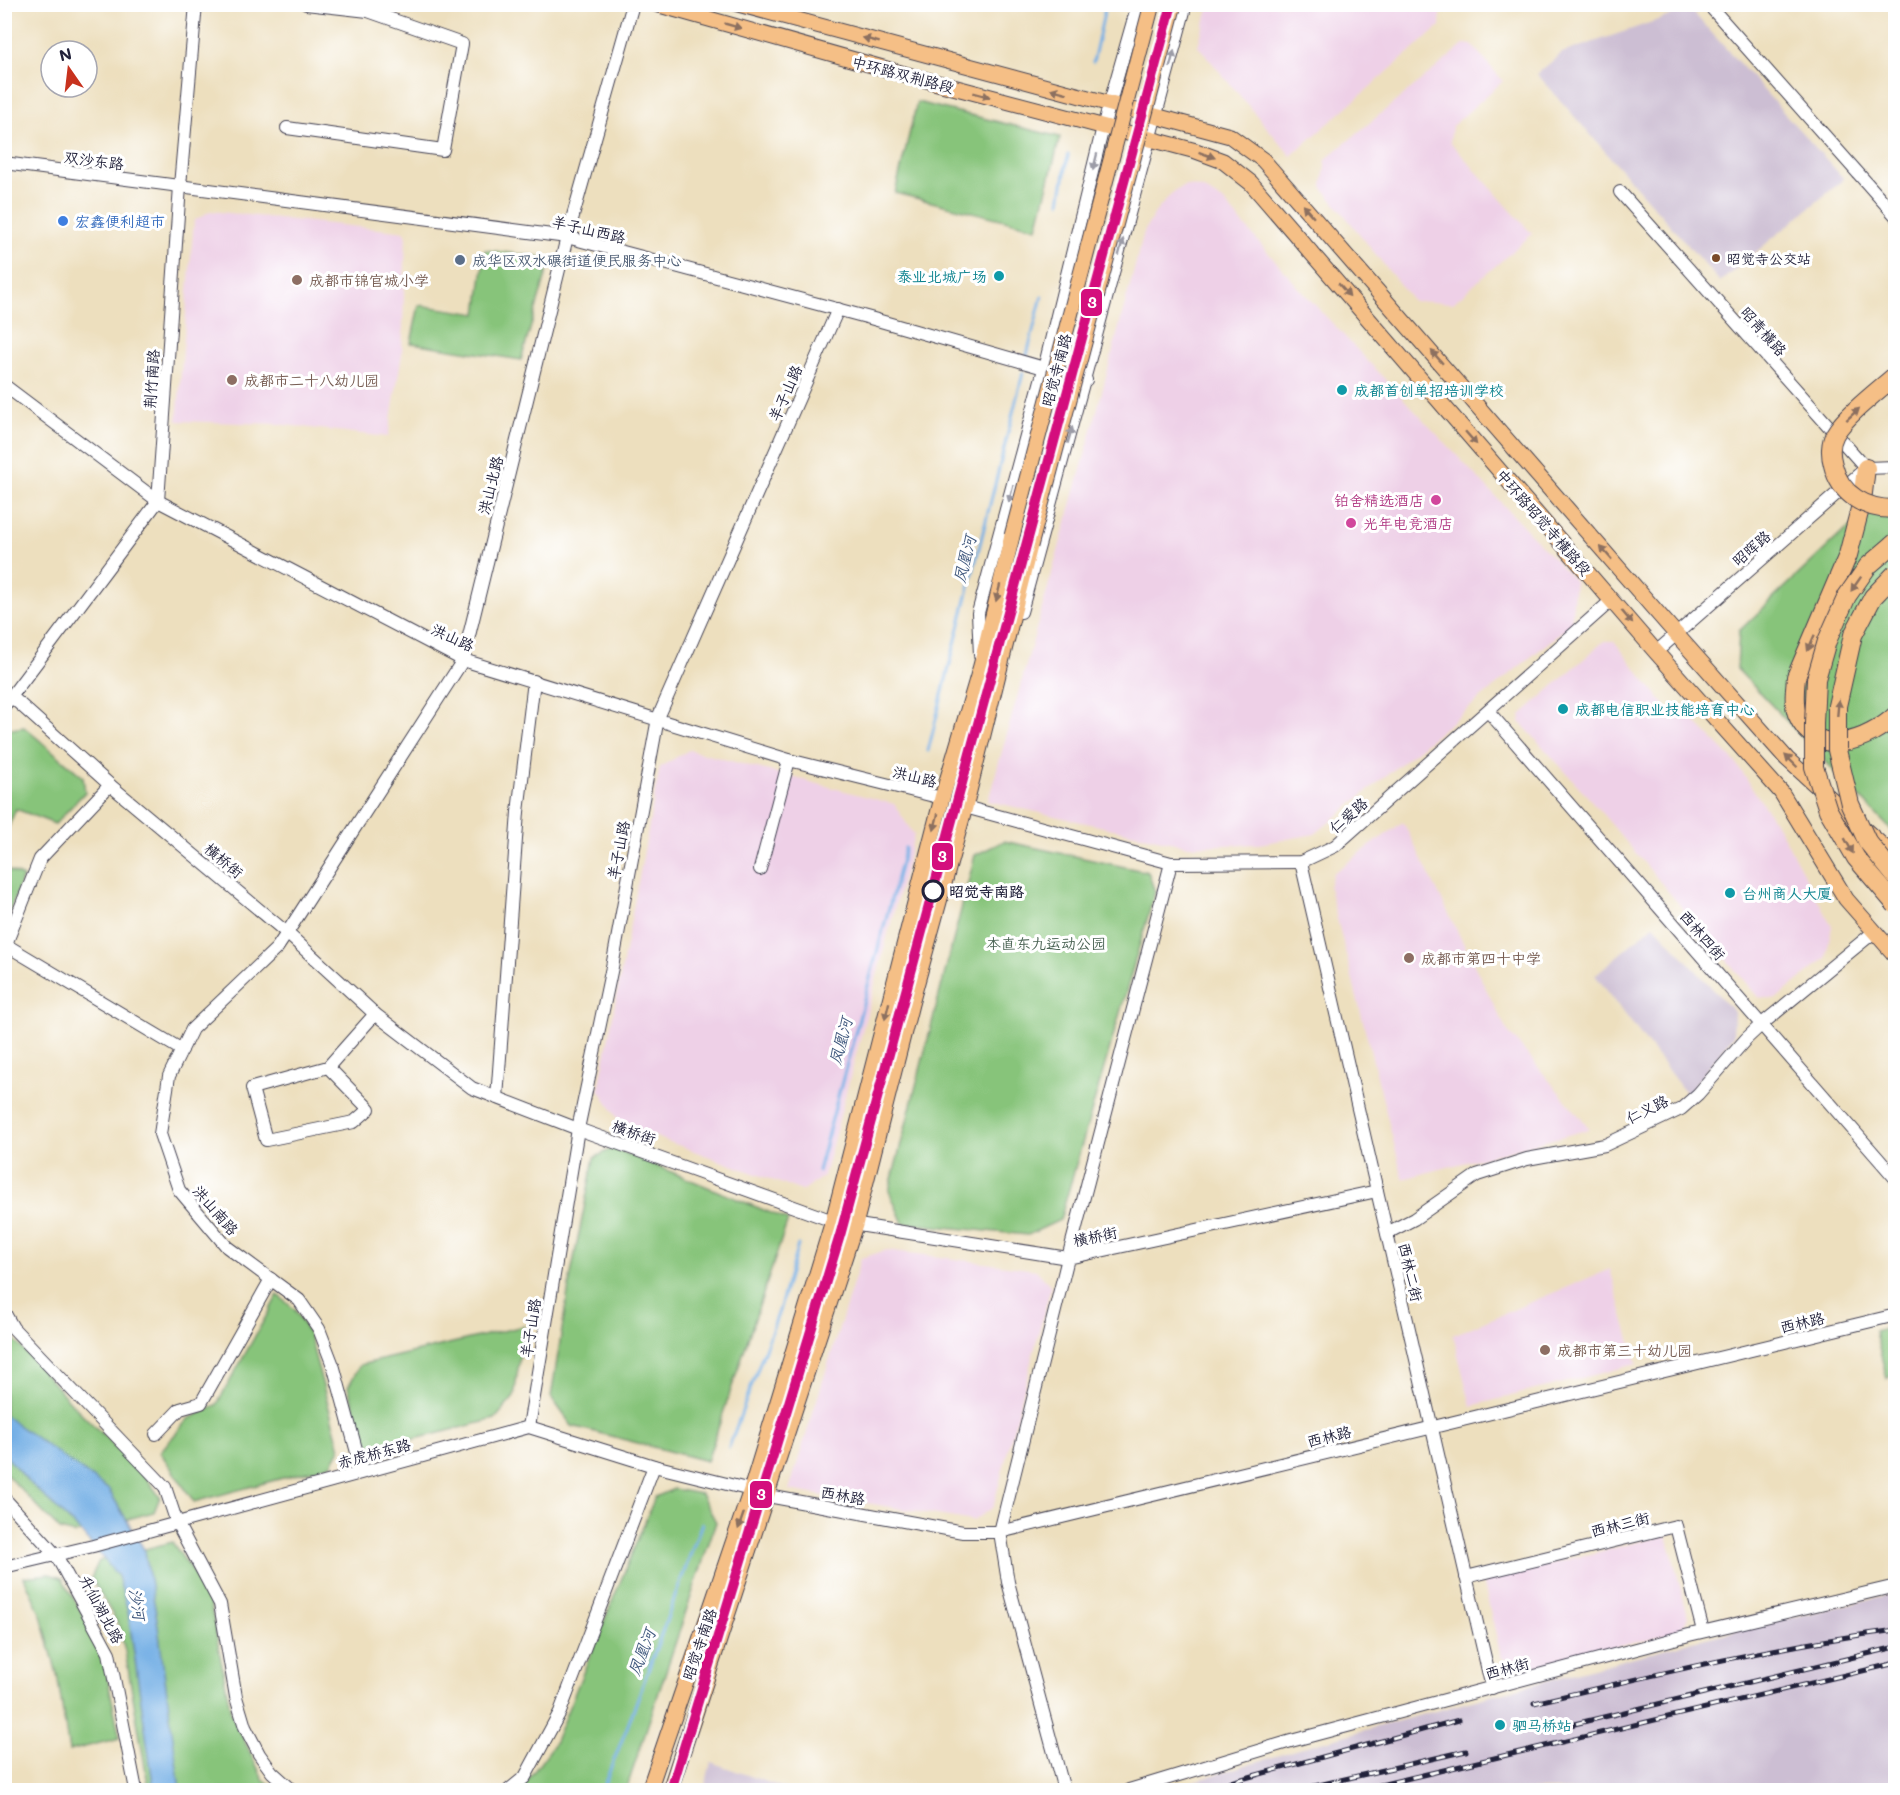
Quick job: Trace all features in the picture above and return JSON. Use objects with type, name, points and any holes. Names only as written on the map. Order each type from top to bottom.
[{"type":"highway","points":[[1896,375],[1845,421],[1835,434],[1831,448],[1835,473],[1839,482],[1854,498],[1878,508],[1896,508]]},
{"type":"highway","points":[[1866,468],[1862,501],[1848,555],[1796,677],[1794,697],[1797,712],[1805,729],[1818,739],[1842,742],[1873,734],[1896,715]]},
{"type":"highway","points":[[1896,542],[1868,566],[1847,596],[1827,641],[1816,679],[1814,723],[1814,767],[1828,810],[1856,858],[1896,905]]},
{"type":"highway","points":[[1896,573],[1873,597],[1853,635],[1837,706],[1836,750],[1850,804],[1867,841],[1896,877]]},
{"type":"main road","name":"中环路双荆路段","points":[[656,4],[910,76],[1151,138]]},
{"type":"main road","name":"中环路双荆路段","points":[[738,4],[1157,116]]},
{"type":"main road","name":"昭觉寺南路","points":[[649,1791],[751,1490],[833,1221],[942,798],[981,666],[1012,536],[1152,4]]},
{"type":"main road","name":"昭觉寺南路","points":[[670,1791],[855,1225],[911,1004],[965,807],[1030,546],[1174,4]]},
{"type":"main road","name":"中环路昭觉寺横路段","points":[[1157,116],[1230,136],[1263,160],[1787,759],[1896,858]]},
{"type":"main road","name":"中环路昭觉寺横路段","points":[[1151,138],[1222,161],[1251,183],[1656,652],[1781,792],[1846,899],[1896,956]]},
{"type":"street","name":"荆竹南路","points":[[158,501],[180,186],[196,4]]},
{"type":"street","points":[[287,128],[443,150],[462,44],[368,11],[306,4]]},
{"type":"street","name":"洪山北路","points":[[287,933],[463,660],[567,237],[633,4]]},
{"type":"street","name":"昭觉寺南路","points":[[981,666],[978,613],[1044,369],[1103,127],[1138,4]]},
{"type":"street","name":"昭觉寺南路","points":[[998,672],[1017,626],[1086,380],[1186,4]]},
{"type":"street","points":[[1708,4],[1896,216]]},
{"type":"street","name":"双沙东路","points":[[4,163],[180,186]]},
{"type":"street","name":"羊子山西路","points":[[180,186],[567,237],[838,309],[1086,380]]},
{"type":"street","name":"昭青横路","points":[[1620,192],[1866,468]]},
{"type":"street","name":"羊子山路","points":[[529,1427],[578,1129],[612,967],[658,718],[838,309]]},
{"type":"street","name":"洪山路","points":[[4,385],[158,501],[463,660],[789,760],[942,798]]},
{"type":"street","points":[[1866,468],[1896,467]]},
{"type":"street","name":"昭晖路","points":[[1656,652],[1866,468]]},
{"type":"street","points":[[8,702],[158,501]]},
{"type":"street","name":"仁爱路","points":[[965,807],[1171,863],[1301,862],[1335,846],[1612,600]]},
{"type":"street","points":[[496,1098],[518,812],[534,681]]},
{"type":"street","name":"横桥街","points":[[8,702],[287,933],[375,1014],[472,1088],[578,1129],[833,1221],[1068,1258],[1377,1191]]},
{"type":"street","name":"西林四街","points":[[1488,711],[1896,1179]]},
{"type":"street","points":[[760,869],[789,760]]},
{"type":"street","points":[[110,785],[40,859],[5,947],[182,1050]]},
{"type":"street","name":"西林二街","points":[[1301,862],[1492,1688]]},
{"type":"street","points":[[1064,1791],[1008,1582],[1000,1532],[1068,1258],[1171,863]]},
{"type":"street","name":"仁义路","points":[[1387,1233],[1413,1219],[1477,1175],[1527,1159],[1605,1145],[1681,1109],[1698,1094],[1762,1024],[1874,932]]},
{"type":"street","name":"洪山南路","points":[[287,933],[277,948],[192,1029],[169,1076],[160,1134],[179,1190],[227,1247],[298,1300],[319,1329],[334,1368],[362,1471]]},
{"type":"street","points":[[328,1067],[369,1109],[354,1122],[266,1140],[252,1088],[328,1067],[375,1014]]},
{"type":"street","points":[[156,1434],[180,1409],[201,1402],[272,1279]]},
{"type":"street","points":[[4,1312],[13,1328],[165,1487],[177,1523],[220,1604],[236,1697],[245,1727],[259,1754],[272,1772],[292,1791]]},
{"type":"street","name":"西林路","points":[[768,1496],[963,1532],[1000,1532],[1431,1426],[1896,1316]]},
{"type":"street","points":[[529,1427],[654,1466],[751,1490]]},
{"type":"street","name":"赤虎桥东路","points":[[4,1567],[93,1546],[529,1427]]},
{"type":"street","points":[[509,1791],[525,1777],[560,1712],[654,1466]]},
{"type":"street","name":"升仙湖北路","points":[[4,1498],[56,1555],[109,1653],[136,1791]]},
{"type":"street","name":"西林三街","points":[[1466,1577],[1676,1526],[1703,1631]]},
{"type":"street","name":"西林街","points":[[1129,1791],[1291,1741],[1703,1631],[1896,1586]]},
{"type":"shaded area","points":[[1441,4],[1440,26],[1291,156],[1198,46],[1209,5]]},
{"type":"shaded area","points":[[1690,9],[1844,179],[1720,282],[1537,74],[1562,53]]},
{"type":"shaded area","points":[[1465,44],[1472,45],[1503,81],[1452,126],[1450,142],[1532,234],[1453,303],[1413,301],[1322,187],[1326,159]]},
{"type":"shaded area","points":[[1186,185],[1202,188],[1223,201],[1300,289],[1575,581],[1571,624],[1315,834],[1259,844],[1188,846],[988,801],[1089,441],[1144,232],[1154,214],[1172,193]]},
{"type":"shaded area","name":"成都市锦官城小学","points":[[210,211],[406,232],[402,354],[388,437],[277,424],[177,421],[194,221]]},
{"type":"shaded area","points":[[1604,641],[1614,641],[1671,713],[1679,706],[1736,763],[1783,835],[1832,926],[1826,958],[1776,999],[1758,997],[1583,791],[1520,722],[1521,715]]},
{"type":"shaded area","points":[[689,750],[894,804],[914,835],[824,1176],[802,1191],[621,1124],[599,1089],[660,767]]},
{"type":"shaded area","name":"成都市第四十中学","points":[[1403,822],[1506,1029],[1590,1129],[1403,1179],[1329,887],[1333,873]]},
{"type":"shaded area","points":[[1654,925],[1734,1012],[1733,1036],[1687,1095],[1595,975]]},
{"type":"shaded area","points":[[887,1250],[1036,1270],[1051,1286],[993,1507],[973,1521],[789,1490],[861,1258]]},
{"type":"shaded area","name":"成都市第三十幼儿园","points":[[1610,1269],[1637,1364],[1471,1406],[1453,1335]]},
{"type":"shaded area","points":[[1667,1535],[1688,1617],[1681,1631],[1524,1670],[1501,1657],[1483,1580]]},
{"type":"shaded area","points":[[1895,1593],[1895,1790],[1165,1790],[1321,1742],[1693,1641]]},
{"type":"shaded area","points":[[711,1762],[775,1785],[789,1790],[704,1790]]},
{"type":"green space","points":[[917,102],[1060,137],[1037,228],[895,193]]},
{"type":"green space","points":[[485,250],[551,258],[521,360],[411,343],[419,305],[477,314]]},
{"type":"green space","points":[[1895,496],[1895,834],[1737,669],[1739,631],[1841,534]]},
{"type":"green space","points":[[24,727],[83,777],[85,792],[55,824],[16,809],[5,835],[5,730]]},
{"type":"green space","name":"本直东九运动公园","points":[[1004,841],[1148,872],[1155,892],[1060,1220],[1028,1235],[903,1223],[889,1191],[975,855]]},
{"type":"green space","points":[[5,869],[23,877],[5,922]]},
{"type":"green space","points":[[613,1148],[788,1220],[707,1461],[572,1426],[551,1397],[571,1274],[594,1158]]},
{"type":"green space","points":[[278,1295],[295,1310],[309,1334],[340,1449],[331,1465],[194,1502],[160,1452],[188,1419],[216,1406]]},
{"type":"green space","points":[[524,1326],[514,1397],[495,1419],[379,1448],[364,1441],[348,1387],[360,1365]]},
{"type":"green space","points":[[1895,1326],[1895,1372],[1887,1379],[1875,1332]]},
{"type":"green space","points":[[4,1328],[73,1405],[145,1476],[160,1497],[154,1512],[74,1534],[60,1530],[5,1473]]},
{"type":"green space","points":[[674,1489],[701,1494],[716,1522],[626,1790],[520,1790],[553,1746],[655,1497]]},
{"type":"green space","points":[[172,1542],[209,1596],[231,1713],[263,1779],[278,1790],[149,1790],[125,1651],[118,1624],[91,1578],[99,1561]]},
{"type":"green space","points":[[49,1574],[62,1578],[86,1620],[103,1657],[120,1738],[69,1751],[57,1674],[41,1615],[24,1577]]},
{"type":"water","name":"沙河","points":[[4,1415],[109,1490],[145,1551],[157,1619],[180,1790],[154,1790],[128,1612],[118,1576],[81,1532],[28,1481],[5,1455]]},
{"type":"waterway","name":"凤凰河","points":[[1093,62],[1106,4]]},
{"type":"waterway","name":"凤凰河","points":[[1060,202],[1068,155]]},
{"type":"waterway","name":"凤凰河","points":[[1027,355],[1042,296]]},
{"type":"waterway","name":"凤凰河","points":[[928,751],[1023,373]]},
{"type":"waterway","name":"凤凰河","points":[[818,1171],[905,848]]},
{"type":"waterway","name":"凤凰河","points":[[729,1447],[779,1311],[798,1245]]},
{"type":"waterway","name":"凤凰河","points":[[602,1790],[702,1523]]},
{"type":"railway","points":[[1534,1703],[1759,1653],[1896,1630]]},
{"type":"railway","points":[[1541,1732],[1896,1647]]},
{"type":"railway","points":[[1359,1790],[1896,1663]]},
{"type":"railway","points":[[1201,1790],[1459,1720]]},
{"type":"railway","points":[[1297,1790],[1466,1751]]},
{"type":"transit line","name":"3","points":[[671,1790],[841,1232],[1172,4]]},
{"type":"place","name":"宏鑫便利超市","points":[[63,221]]},
{"type":"place","name":"昭觉寺公交站","points":[[1716,258]]},
{"type":"place","name":"成华区双水碾街道便民服务中心","points":[[460,260]]},
{"type":"place","name":"泰业北城广场","points":[[999,276]]},
{"type":"place","name":"成都市锦官城小学","points":[[297,280]]},
{"type":"place","name":"成都市二十八幼儿园","points":[[232,380]]},
{"type":"place","name":"成都首创单招培训学校","points":[[1342,390]]},
{"type":"place","name":"铂舍精选酒店","points":[[1436,500]]},
{"type":"place","name":"光年电竞酒店","points":[[1351,523]]},
{"type":"place","name":"成都电信职业技能培育中心","points":[[1563,709]]},
{"type":"place","name":"昭觉寺南路","points":[[933,891]]},
{"type":"place","name":"台州商人大厦","points":[[1730,893]]},
{"type":"place","name":"成都市第四十中学","points":[[1409,958]]},
{"type":"place","name":"成都市第三十幼儿园","points":[[1545,1350]]},
{"type":"place","name":"驷马桥站","points":[[1500,1725]]}]
